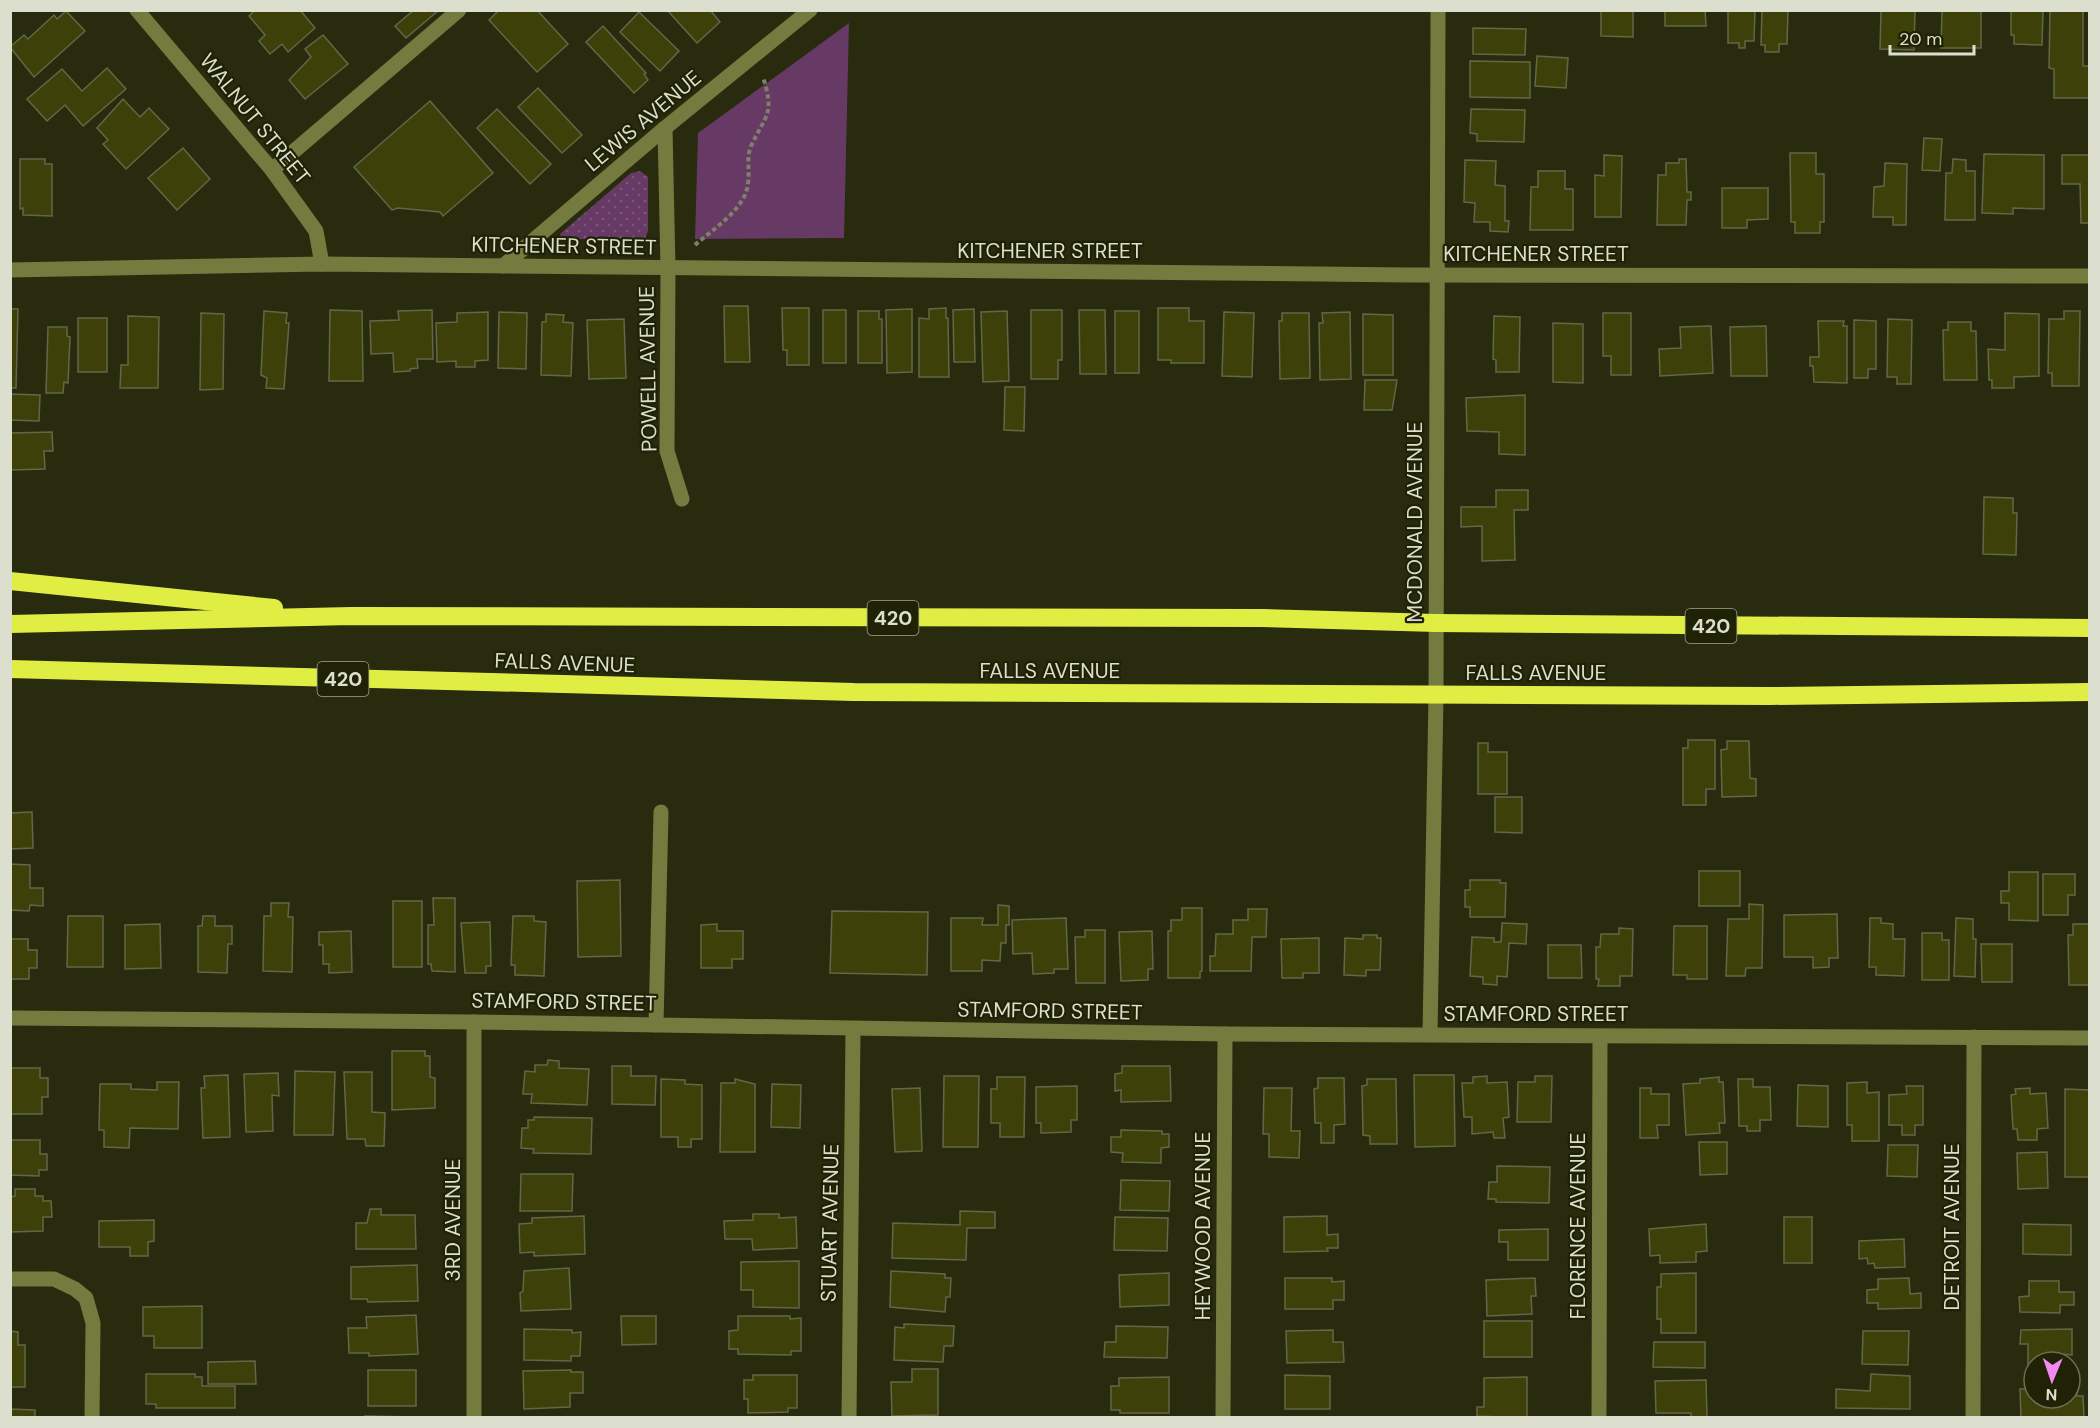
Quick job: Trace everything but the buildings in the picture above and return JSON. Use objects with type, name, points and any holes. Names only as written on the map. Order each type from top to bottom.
[{"type":"highway","points":[[10,581],[351,616]]},
{"type":"highway","name":"FALLS AVENUE","points":[[10,624],[351,616],[1262,618],[1436,623],[2090,628]]},
{"type":"highway","name":"FALLS AVENUE","points":[[14,670],[663,689],[1436,696],[1770,696],[2090,692]]},
{"type":"street","name":"WALNUT STREET","points":[[137,10],[272,170],[316,231],[322,264]]},
{"type":"street","points":[[272,170],[459,10]]},
{"type":"street","name":"LEWIS AVENUE","points":[[503,266],[665,128],[757,56],[810,10]]},
{"type":"street","name":"MCDONALD AVENUE","points":[[1430,1034],[1436,696],[1438,10]]},
{"type":"street","name":"POWELL AVENUE","points":[[665,128],[668,268],[667,451],[682,499]]},
{"type":"street","name":"KITCHENER STREET","points":[[10,270],[322,264],[1438,275],[2090,276]]},
{"type":"street","points":[[656,1025],[661,812]]},
{"type":"street","name":"STAMFORD STREET","points":[[10,1018],[474,1022],[853,1030],[1225,1034],[2090,1038]]},
{"type":"street","name":"3RD AVENUE","points":[[474,1022],[474,1418]]},
{"type":"street","name":"STUART AVENUE","points":[[849,1418],[853,1030]]},
{"type":"street","name":"HEYWOOD AVENUE","points":[[1223,1418],[1225,1034]]},
{"type":"street","name":"FLORENCE AVENUE","points":[[1599,1418],[1600,1036]]},
{"type":"street","name":"DETROIT AVENUE","points":[[1973,1418],[1974,1037]]},
{"type":"street","points":[[10,1279],[54,1279],[75,1289],[86,1298],[93,1323],[92,1418]]},
{"type":"path","points":[[668,268],[744,198],[748,185],[750,148],[768,115],[768,95],[757,56]]},
{"type":"shaded area","points":[[849,23],[844,238],[695,239],[698,133]]},
{"type":"shaded area","points":[[640,171],[648,177],[648,231],[645,239],[562,239],[560,234],[631,173]]}]
